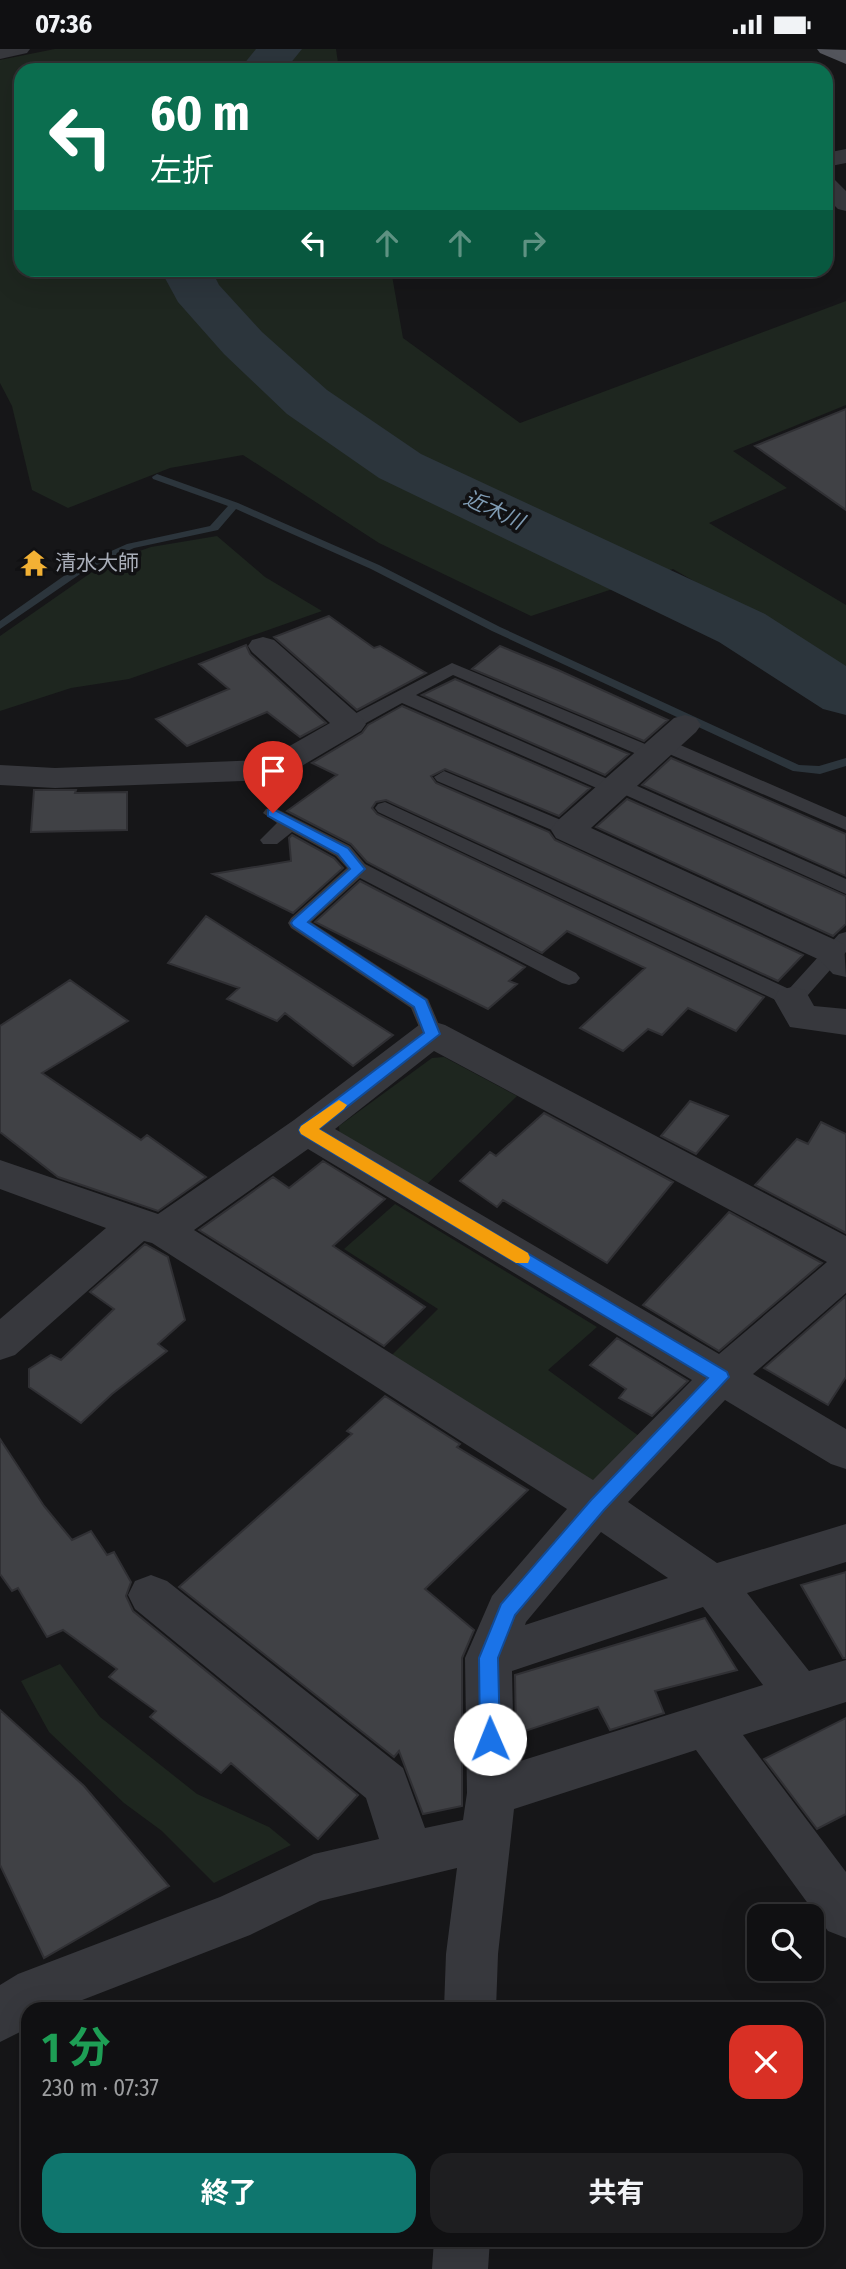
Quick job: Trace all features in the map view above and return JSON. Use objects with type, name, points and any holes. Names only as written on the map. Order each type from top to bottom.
[{"type":"main road","points":[[827,49],[846,58]]},
{"type":"street","points":[[0,53],[20,49]]},
{"type":"street","points":[[833,197],[843,216]]},
{"type":"street","points":[[0,775],[55,778],[272,770],[350,725],[263,646]]},
{"type":"street","points":[[667,741],[568,830],[841,952]]},
{"type":"street","points":[[792,999],[803,1018],[846,1022]]},
{"type":"street","points":[[0,1343],[150,1228],[307,1130],[432,1034],[846,1254]]},
{"type":"street","points":[[307,1130],[846,1451]]},
{"type":"street","points":[[0,1174],[150,1228],[597,1505],[712,1584],[800,1696]]},
{"type":"street","points":[[470,2002],[472,1954],[489,1816],[488,1658],[508,1610],[597,1505],[721,1377],[846,1269]]},
{"type":"street","points":[[488,1658],[846,1543]]},
{"type":"street","points":[[151,1595],[386,1784],[409,1856]]},
{"type":"street","points":[[0,2016],[36,1991],[232,1917],[314,1878],[409,1856],[489,1816],[707,1725],[846,1681]]},
{"type":"street","points":[[707,1725],[846,1913]]},
{"type":"street","points":[[460,2269],[462,2247]]},
{"type":"lane","points":[[350,725],[452,668],[667,741],[846,824]]},
{"type":"lane","points":[[402,695],[846,887]]},
{"type":"lane","points":[[444,776],[568,830]]},
{"type":"lane","points":[[384,808],[792,999],[841,952]]},
{"type":"lane","points":[[270,840],[281,818],[343,851],[358,869],[569,978]]},
{"type":"lane","points":[[358,869],[298,923],[421,1004],[432,1034]]},
{"type":"shaded area","points":[[55,49],[336,49],[338,63],[14,63],[14,277],[392,277],[403,338],[520,423],[846,301],[846,405],[733,451],[787,488],[709,523],[846,605],[846,669],[673,569],[531,616],[379,543],[243,455],[170,468],[68,508],[32,490],[12,406],[0,383],[0,60]]},
{"type":"shaded area","points":[[217,536],[265,577],[322,611],[129,679],[71,688],[0,711],[0,636],[105,563],[151,547]]},
{"type":"shaded area","points":[[444,1057],[517,1096],[422,1189],[340,1137],[339,1126],[432,1058]]},
{"type":"shaded area","points":[[395,1204],[597,1327],[548,1370],[643,1439],[594,1491],[387,1360],[438,1309],[344,1249]]},
{"type":"shaded area","points":[[60,1664],[100,1717],[197,1794],[269,1827],[291,1845],[214,1883],[162,1831],[124,1803],[49,1732],[21,1681]]},
{"type":"building","points":[[846,409],[846,510],[755,446]]},
{"type":"building","points":[[329,616],[374,648],[380,646],[426,673],[357,710],[274,637]]},
{"type":"building","points":[[246,645],[250,654],[326,723],[300,737],[267,712],[187,746],[156,719],[229,689],[199,664]]},
{"type":"building","points":[[500,646],[668,720],[644,741],[472,669]]},
{"type":"building","points":[[455,679],[629,754],[605,775],[422,695]]},
{"type":"building","points":[[402,706],[590,788],[559,816],[445,769],[431,776],[436,783],[549,832],[555,840],[803,955],[778,981],[386,800],[376,802],[372,808],[377,814],[764,997],[736,1031],[688,1008],[662,1035],[648,1029],[623,1051],[580,1028],[645,968],[567,931],[542,953],[367,862],[351,844],[287,811],[337,775],[312,763],[362,733],[368,725]]},
{"type":"building","points":[[671,758],[846,834],[846,876],[642,785]]},
{"type":"building","points":[[34,790],[76,790],[75,793],[127,792],[127,830],[31,832]]},
{"type":"building","points":[[627,799],[846,896],[846,924],[833,936],[596,827]]},
{"type":"building","points":[[292,835],[334,858],[343,868],[293,913],[213,874],[291,861],[289,838]]},
{"type":"building","points":[[360,881],[525,967],[509,981],[517,984],[488,1009],[315,922]]},
{"type":"building","points":[[206,916],[393,1035],[353,1066],[285,1013],[277,1021],[227,999],[239,988],[168,963]]},
{"type":"building","points":[[70,980],[128,1021],[42,1073],[141,1140],[147,1135],[206,1177],[158,1211],[58,1177],[0,1132],[0,1026]]},
{"type":"building","points":[[690,1101],[728,1116],[696,1154],[661,1136]]},
{"type":"building","points":[[544,1113],[673,1182],[607,1263],[503,1200],[497,1207],[460,1181],[490,1152],[496,1156]]},
{"type":"building","points":[[821,1122],[846,1134],[846,1233],[755,1185],[797,1139],[808,1144]]},
{"type":"building","points":[[323,1161],[385,1199],[333,1246],[425,1307],[384,1346],[199,1230],[273,1177],[289,1188]]},
{"type":"building","points":[[729,1212],[822,1263],[719,1351],[643,1305]]},
{"type":"building","points":[[145,1244],[168,1257],[185,1320],[158,1344],[167,1351],[112,1394],[81,1423],[29,1387],[29,1369],[51,1355],[61,1360],[114,1309],[90,1292]]},
{"type":"building","points":[[846,1296],[846,1377],[828,1405],[764,1368]]},
{"type":"building","points":[[617,1338],[688,1381],[652,1416],[619,1398],[626,1389],[590,1365]]},
{"type":"building","points":[[385,1396],[460,1444],[457,1447],[528,1490],[425,1589],[474,1630],[462,1658],[462,1806],[423,1814],[399,1751],[394,1757],[179,1587],[352,1434],[347,1431]]},
{"type":"building","points":[[0,1439],[44,1506],[72,1540],[91,1531],[107,1555],[114,1552],[131,1582],[126,1596],[133,1611],[358,1795],[318,1839],[231,1763],[221,1773],[150,1717],[156,1711],[109,1677],[117,1669],[63,1630],[47,1637],[18,1588],[12,1591],[0,1574]]},
{"type":"building","points":[[846,1572],[846,1658],[843,1658],[801,1585]]},
{"type":"building","points":[[705,1618],[737,1670],[655,1691],[664,1713],[610,1730],[598,1707],[516,1734],[515,1675]]},
{"type":"building","points":[[0,1710],[84,1786],[169,1886],[44,1958],[0,1865]]},
{"type":"building","points":[[846,1718],[846,1814],[817,1829],[764,1759]]},
{"type":"waterway","name":"近木川","points":[[267,63],[280,49]]},
{"type":"waterway","name":"近木川","points":[[189,277],[196,291],[243,343],[307,402],[400,466],[742,628],[846,695]]},
{"type":"waterway","points":[[157,477],[234,505]]},
{"type":"waterway","points":[[0,626],[82,568],[131,546],[214,528],[234,505]]},
{"type":"waterway","points":[[234,505],[375,567],[496,629],[797,768],[820,770],[846,762]]},
{"type":"slow traffic","points":[[339,1105],[307,1130],[522,1258]]},
{"type":"place","name":"清水大師","points":[[34,563]]},
{"type":"route","points":[[273,813],[343,851],[358,869],[298,923],[421,1004],[432,1034],[307,1130],[721,1377],[597,1505],[508,1610],[488,1658],[490,1739]]}]
